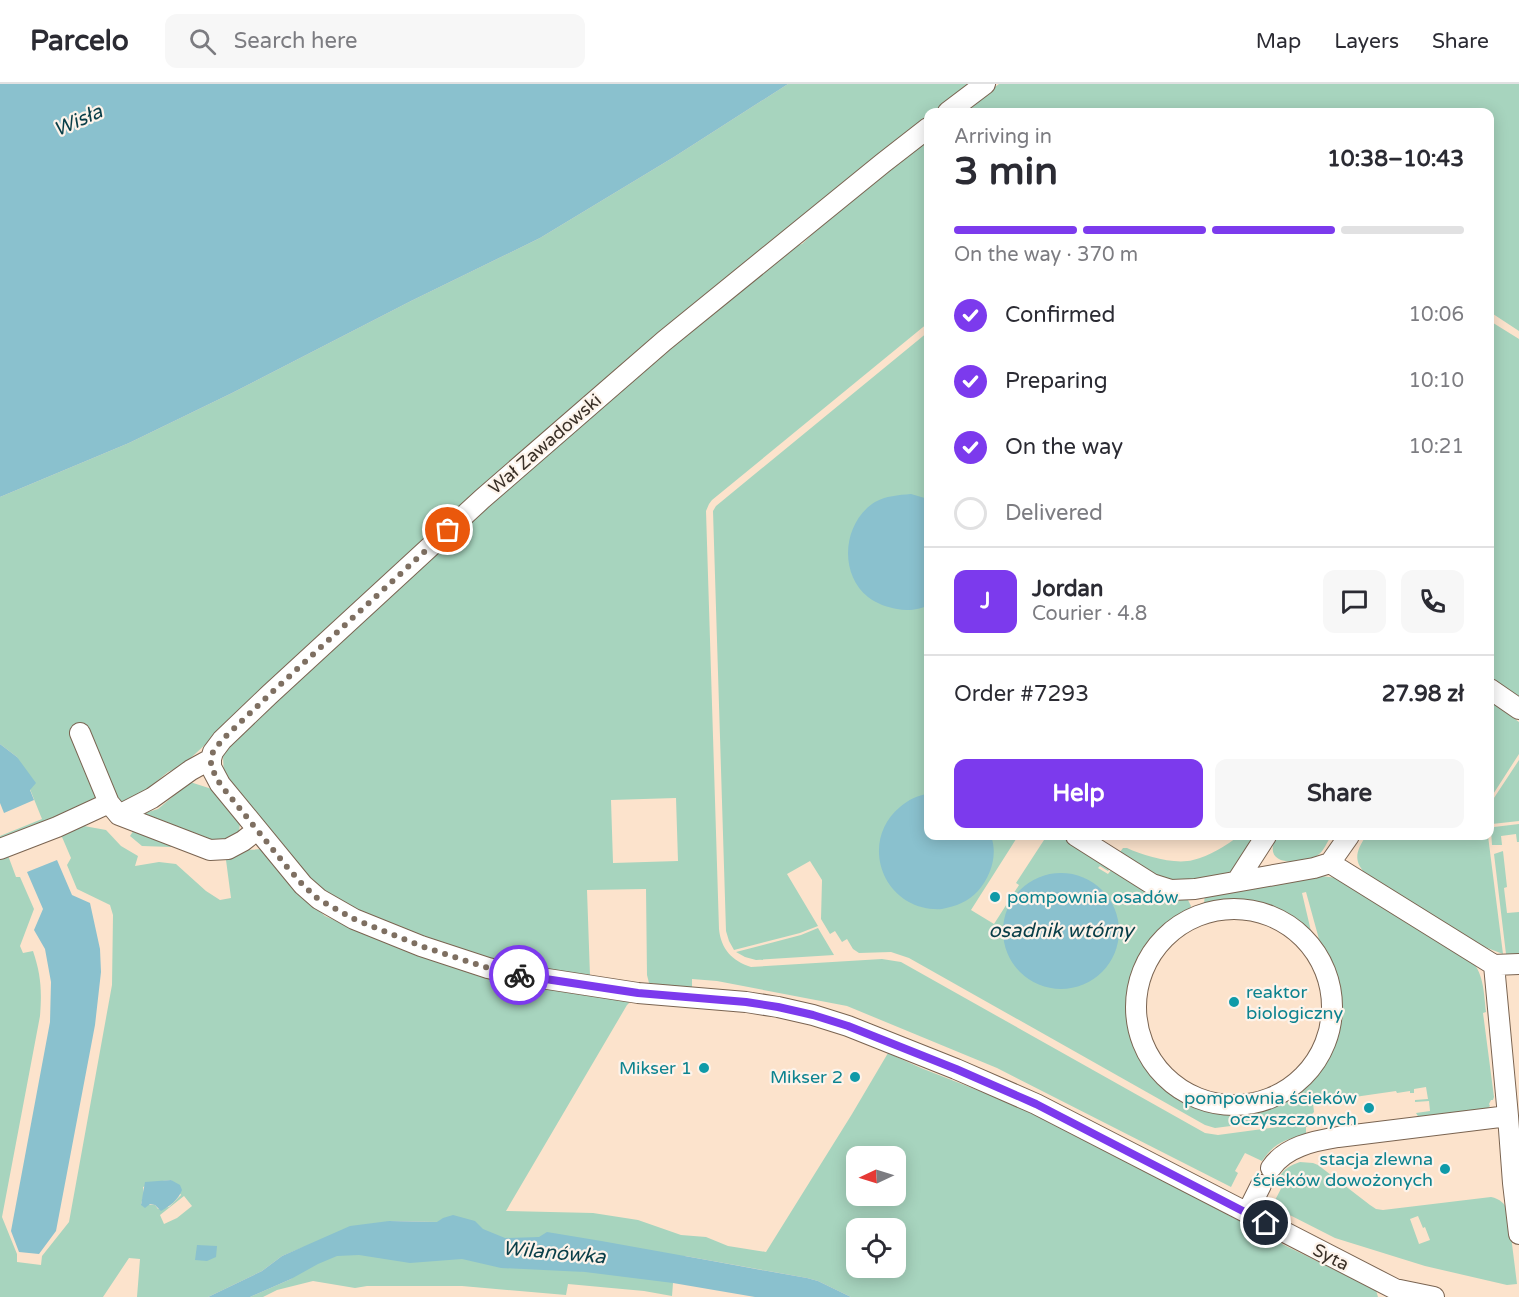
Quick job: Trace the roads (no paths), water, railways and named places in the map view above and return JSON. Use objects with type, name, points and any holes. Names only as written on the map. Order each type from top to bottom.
[{"type":"street","points":[[953,108],[986,84]]},
{"type":"street","name":"Wał Zawadowski","points":[[3,848],[57,827],[152,798],[190,770],[211,759],[222,740],[261,702],[482,499],[664,341],[924,131]]},
{"type":"street","points":[[1494,692],[1519,709]]},
{"type":"street","points":[[80,733],[114,809],[210,850],[228,849],[257,830]]},
{"type":"street","name":"Syta","points":[[211,759],[214,775],[303,885],[318,899],[354,919],[421,946],[488,968],[515,974],[638,993],[746,1002],[813,1015],[848,1026],[1036,1104],[1247,1213],[1392,1293],[1434,1297]]},
{"type":"street","points":[[1082,840],[1152,884],[1171,890],[1195,889],[1314,868],[1330,863],[1346,840]]},
{"type":"street","points":[[1237,881],[1263,840]]},
{"type":"street","points":[[1330,863],[1494,965],[1519,964]]},
{"type":"street","points":[[1195,889],[1197,916]]},
{"type":"street","points":[[1225,909],[1254,910],[1281,920],[1305,938],[1322,962],[1331,989],[1332,1018],[1324,1046],[1309,1071],[1287,1090],[1260,1102],[1234,1106],[1207,1102],[1182,1091],[1162,1073],[1146,1051],[1138,1026],[1136,999],[1142,972],[1155,948],[1174,929],[1197,916],[1225,909]]},
{"type":"street","points":[[1494,965],[1519,1234]]},
{"type":"street","points":[[1247,1213],[1277,1159],[1312,1141],[1508,1116]]},
{"type":"water","name":"Wisła","points":[[0,84],[788,84],[674,157],[540,238],[129,443],[0,497]]},
{"type":"water","points":[[911,494],[924,498],[924,607],[917,609],[893,608],[868,597],[858,587],[849,562],[848,548],[856,522],[875,502],[897,495]]},
{"type":"water","points":[[0,744],[17,757],[36,783],[30,790],[34,800],[4,813],[0,803]]},
{"type":"water","name":"osadnik wtórny","points":[[924,795],[924,840],[992,840],[994,850],[992,865],[983,885],[974,895],[957,905],[942,909],[915,905],[896,892],[887,881],[882,869],[879,855],[883,829],[900,807]]},
{"type":"water","points":[[57,860],[72,895],[90,903],[100,949],[101,972],[95,1025],[56,1231],[39,1254],[19,1252],[11,1231],[50,1022],[51,982],[45,949],[34,930],[43,909],[27,872]]},
{"type":"water","name":"osadnik wtórny","points":[[1061,873],[1083,878],[1102,890],[1114,909],[1119,931],[1114,953],[1102,972],[1083,984],[1061,989],[1039,984],[1020,972],[1008,953],[1003,931],[1008,909],[1020,890],[1039,878]]},
{"type":"water","points":[[171,1180],[180,1185],[182,1190],[179,1197],[170,1205],[161,1211],[155,1205],[150,1204],[145,1208],[141,1205],[145,1182]]},
{"type":"water","name":"Wilanówka","points":[[453,1215],[475,1221],[483,1229],[505,1238],[539,1237],[547,1232],[580,1237],[807,1278],[851,1297],[755,1297],[673,1283],[585,1272],[501,1268],[462,1259],[410,1263],[359,1255],[337,1256],[250,1297],[208,1297],[262,1271],[282,1256],[350,1226],[389,1221],[437,1222]]},
{"type":"water","points":[[197,1245],[217,1246],[216,1257],[207,1261],[195,1260]]},
{"type":"place","name":"pompownia osadów","points":[[995,897]]},
{"type":"place","name":"reaktor biologiczny","points":[[1234,1002]]},
{"type":"place","name":"Mikser 1","points":[[704,1068]]},
{"type":"place","name":"Mikser 2","points":[[855,1077]]},
{"type":"place","name":"pompownia ścieków oczyszczonych","points":[[1369,1108]]},
{"type":"place","name":"stacja zlewna ścieków dowożonych","points":[[1445,1169]]}]
